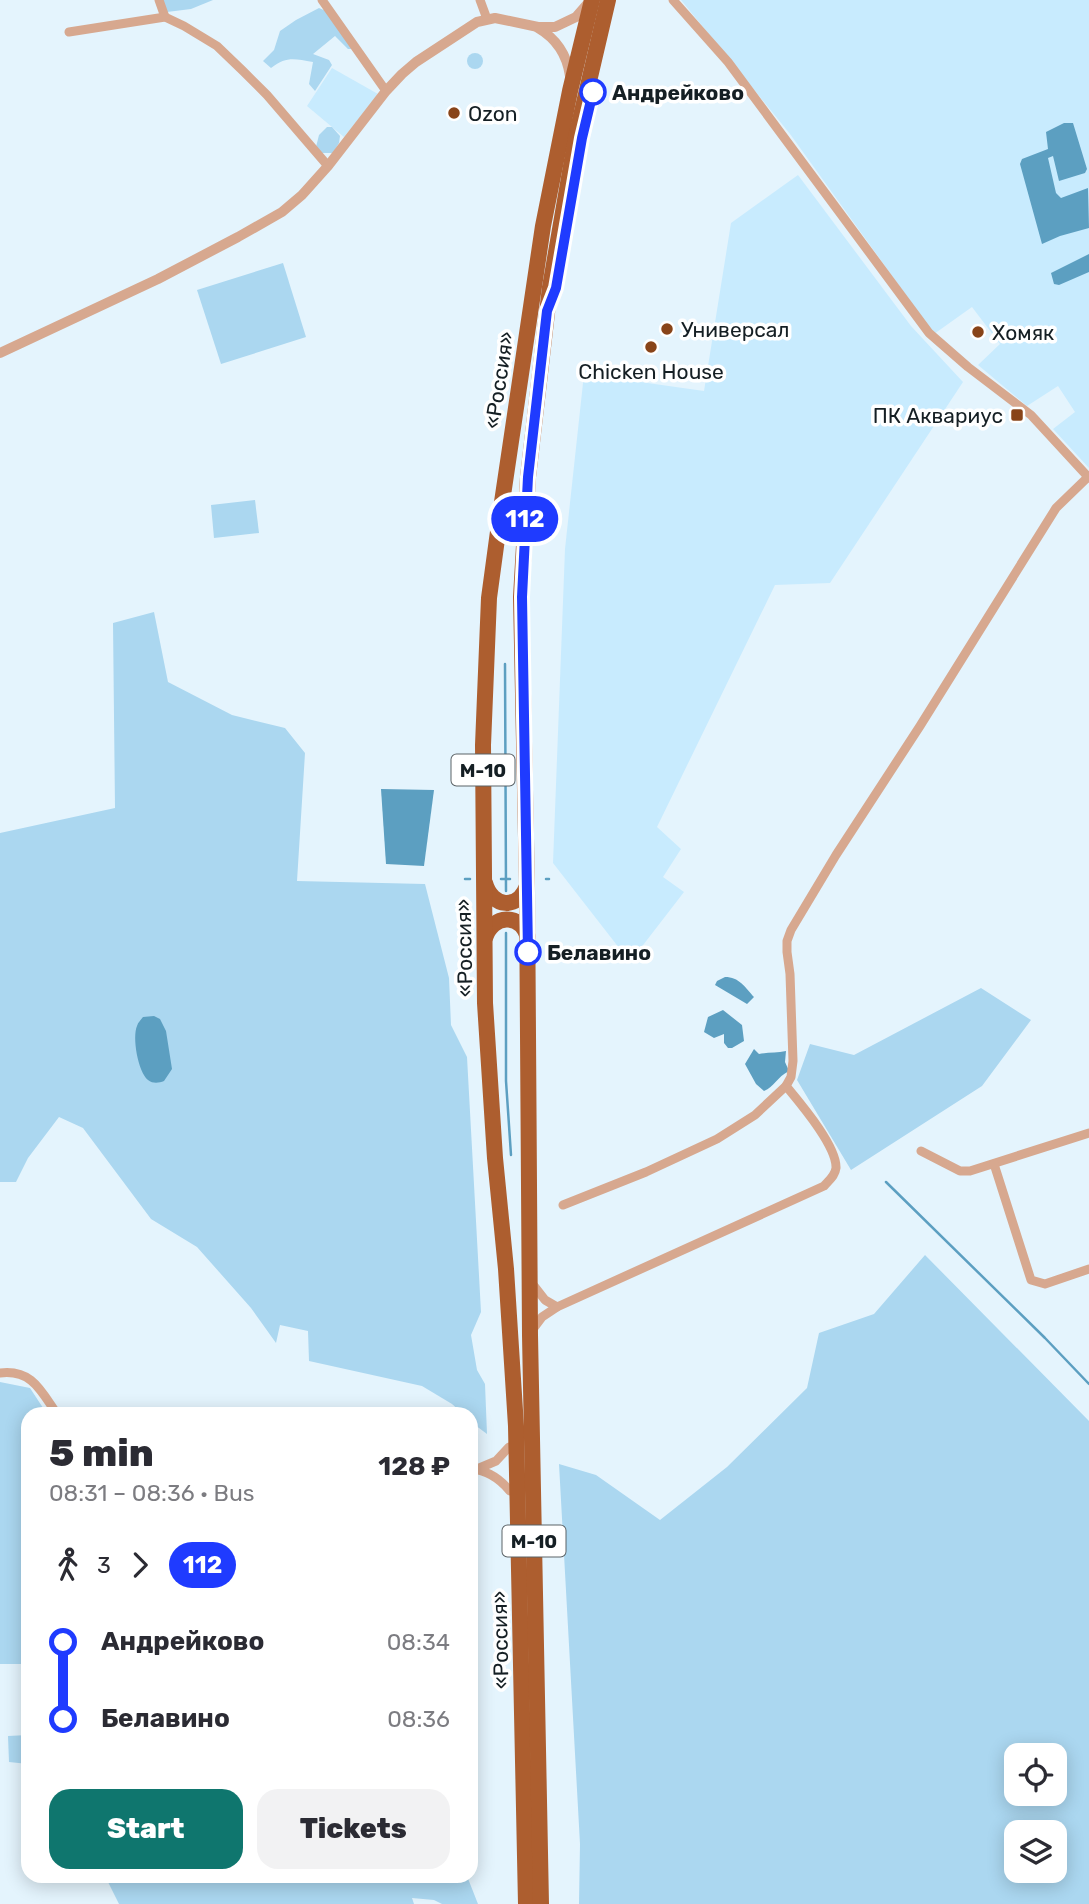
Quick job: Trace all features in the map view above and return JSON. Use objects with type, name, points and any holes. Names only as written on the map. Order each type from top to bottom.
[{"type":"highway","name":"«Россия»","points":[[526,1904],[516,1426],[485,1003],[483,745],[489,598],[543,226],[570,91],[592,0]]},
{"type":"highway","name":"«Россия»","points":[[541,1904],[529,1275],[528,937],[522,597],[528,477],[547,311],[576,137],[608,0]]},
{"type":"highway","points":[[547,311],[556,288],[582,138],[615,0]]},
{"type":"highway","points":[[484,881],[491,897],[502,903],[518,899],[527,886]]},
{"type":"highway","points":[[484,942],[491,927],[505,920],[521,925],[528,937]]},
{"type":"highway","points":[[506,1269],[500,1291],[510,1491],[519,1528]]},
{"type":"street","points":[[159,0],[165,17]]},
{"type":"street","points":[[322,0],[386,91]]},
{"type":"street","points":[[480,0],[486,19]]},
{"type":"street","points":[[0,353],[158,279],[264,224],[290,206],[328,166],[386,91],[416,62],[477,22],[499,19],[535,27],[552,27],[581,13],[592,0]]},
{"type":"street","points":[[563,1205],[646,1172],[725,1135],[755,1115],[786,1086],[791,1077],[793,1061],[787,952],[791,930],[1056,508],[1088,477],[1031,415],[929,333],[728,62],[673,0]]},
{"type":"street","points":[[69,32],[165,17],[217,46],[267,95],[328,166]]},
{"type":"street","points":[[535,27],[552,38],[564,55],[570,74],[570,91]]},
{"type":"street","points":[[530,1335],[542,1317],[557,1307],[824,1186],[834,1176],[836,1165],[826,1139],[786,1086]]},
{"type":"street","points":[[921,1151],[960,1171],[970,1171],[1089,1133]]},
{"type":"street","points":[[993,1164],[1031,1280],[1045,1284],[1089,1269]]},
{"type":"street","points":[[529,1275],[541,1296],[557,1307]]},
{"type":"street","points":[[0,1373],[19,1373],[31,1380],[52,1407]]},
{"type":"street","points":[[478,1468],[496,1461],[509,1447]]},
{"type":"street","points":[[478,1470],[494,1476],[510,1491]]},
{"type":"shaded area","points":[[163,0],[213,0],[191,9],[167,12]]},
{"type":"shaded area","points":[[681,0],[1089,0],[1089,468],[1053,429],[1075,412],[1058,386],[1027,406],[978,365],[1000,344],[972,307],[934,334],[790,134]]},
{"type":"shaded area","points":[[319,8],[326,11],[352,49],[348,49],[335,36],[313,54],[329,60],[332,65],[315,91],[309,84],[313,62],[291,59],[271,68],[263,61],[274,50],[280,31]]},
{"type":"shaded area","points":[[475,53],[483,61],[475,69],[467,61]]},
{"type":"shaded area","points":[[332,68],[378,94],[344,137],[307,106]]},
{"type":"shaded area","points":[[1064,123],[1073,123],[1087,169],[1085,173],[1059,181],[1053,156],[1048,158],[1056,193],[1061,198],[1088,188],[1089,228],[1042,244],[1020,164],[1022,159],[1048,149],[1046,132]]},
{"type":"shaded area","points":[[327,127],[332,127],[340,136],[339,143],[333,153],[321,153],[316,147],[319,135]]},
{"type":"shaded area","points":[[798,175],[911,326],[963,382],[830,583],[775,585],[657,827],[681,849],[663,877],[684,892],[630,962],[553,863],[565,549],[584,374],[704,391],[731,223]]},
{"type":"shaded area","points":[[1089,254],[1089,272],[1059,285],[1054,284],[1051,273]]},
{"type":"shaded area","points":[[283,263],[306,337],[221,364],[197,290]]},
{"type":"shaded area","points":[[255,500],[259,533],[214,538],[211,505]]},
{"type":"shaded area","points":[[154,612],[168,682],[232,715],[285,728],[305,753],[297,881],[425,884],[449,978],[451,1025],[467,1057],[481,1312],[471,1335],[477,1370],[485,1384],[487,1434],[478,1427],[478,1407],[455,1407],[422,1386],[309,1361],[308,1331],[280,1325],[276,1343],[251,1308],[197,1247],[151,1219],[83,1128],[59,1117],[28,1158],[16,1182],[0,1182],[0,833],[115,808],[113,623]]},
{"type":"shaded area","points":[[381,789],[434,790],[424,866],[386,864]]},
{"type":"shaded area","points":[[725,977],[738,981],[754,997],[747,1004],[715,985]]},
{"type":"shaded area","points":[[981,988],[1031,1020],[982,1086],[851,1170],[797,1080],[810,1044],[854,1055]]},
{"type":"shaded area","points":[[723,1010],[742,1025],[744,1041],[732,1048],[728,1048],[724,1043],[724,1034],[714,1038],[704,1032],[708,1017]]},
{"type":"shaded area","points":[[154,1016],[160,1019],[166,1031],[172,1069],[164,1081],[156,1083],[148,1080],[141,1070],[135,1038],[137,1025],[143,1017]]},
{"type":"shaded area","points":[[754,1049],[759,1054],[786,1051],[785,1062],[789,1071],[764,1091],[756,1084],[745,1064]]},
{"type":"shaded area","points":[[925,1255],[1089,1421],[1089,1904],[579,1904],[580,1844],[559,1464],[596,1475],[660,1520],[727,1467],[807,1388],[819,1333],[874,1314]]},
{"type":"shaded area","points":[[0,1382],[30,1388],[42,1407],[21,1407],[21,1664],[0,1664]]},
{"type":"shaded area","points":[[21,1735],[21,1763],[9,1762],[8,1736]]},
{"type":"shaded area","points":[[108,1883],[470,1883],[478,1904],[442,1904],[434,1900],[412,1898],[414,1904],[119,1904]]},
{"type":"waterway","points":[[505,664],[506,891]]},
{"type":"waterway","points":[[465,879],[470,879]]},
{"type":"waterway","points":[[501,879],[510,879]]},
{"type":"waterway","points":[[506,933],[506,1081],[511,1155]]},
{"type":"waterway","points":[[886,1182],[1089,1384]]},
{"type":"bus line","name":"112","points":[[528,952],[522,597],[528,477],[547,311],[556,288],[582,138],[593,92]]},
{"type":"place","name":"Андрейково","points":[[593,92]]},
{"type":"place","name":"Ozon","points":[[454,113]]},
{"type":"place","name":"Универсал","points":[[667,329]]},
{"type":"place","name":"Хомяк","points":[[978,332]]},
{"type":"place","name":"Chicken House","points":[[651,347]]},
{"type":"place","name":"ПК Аквариус","points":[[1017,415]]},
{"type":"place","name":"Белавино","points":[[528,952]]}]
